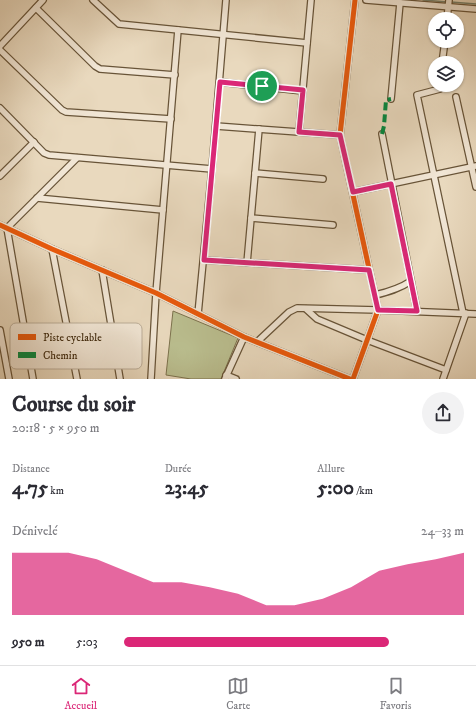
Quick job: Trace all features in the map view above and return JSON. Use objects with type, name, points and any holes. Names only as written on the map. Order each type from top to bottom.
[{"type":"street","points":[[0,46],[43,0]]},
{"type":"street","points":[[93,0],[119,24],[308,43]]},
{"type":"street","points":[[198,314],[220,82],[226,0]]},
{"type":"street","points":[[299,132],[311,0]]},
{"type":"street","points":[[353,379],[378,310],[340,135],[354,0]]},
{"type":"street","points":[[366,0],[476,9]]},
{"type":"street","points":[[448,12],[449,0]]},
{"type":"street","points":[[391,99],[400,3]]},
{"type":"street","points":[[36,8],[95,66],[100,69],[175,75]]},
{"type":"street","points":[[151,379],[156,293],[178,30]]},
{"type":"street","points":[[0,50],[62,110],[66,112],[171,119]]},
{"type":"street","points":[[220,82],[303,90]]},
{"type":"street","points":[[431,92],[418,96],[433,175],[464,313],[443,379]]},
{"type":"street","points":[[456,97],[474,167],[476,186]]},
{"type":"street","points":[[0,108],[44,153],[49,155],[212,169]]},
{"type":"street","points":[[216,126],[340,135]]},
{"type":"street","points":[[247,263],[259,129]]},
{"type":"street","points":[[382,134],[417,311]]},
{"type":"street","points":[[0,176],[34,142]]},
{"type":"street","points":[[7,228],[77,158]]},
{"type":"street","points":[[353,192],[474,167]]},
{"type":"street","points":[[255,173],[323,180]]},
{"type":"street","points":[[37,198],[163,210]]},
{"type":"street","points":[[251,218],[334,225]]},
{"type":"street","points":[[0,225],[52,249],[156,293],[244,337],[350,379]]},
{"type":"street","points":[[7,228],[23,323]]},
{"type":"street","points":[[52,249],[66,323]]},
{"type":"street","points":[[204,260],[369,270]]},
{"type":"street","points":[[102,270],[111,323]]},
{"type":"street","points":[[375,295],[403,287],[411,281]]},
{"type":"street","points":[[257,342],[289,312],[297,308],[476,314]]},
{"type":"street","points":[[306,309],[317,319],[446,370]]},
{"type":"street","points":[[0,330],[9,379]]},
{"type":"street","points":[[236,379],[226,377],[244,337]]},
{"type":"street","points":[[31,369],[33,379]]},
{"type":"street","points":[[75,369],[77,379]]},
{"type":"street","points":[[118,369],[120,379]]},
{"type":"green space","points":[[173,311],[238,338],[221,379],[191,379],[166,375]]},
{"type":"waterway","points":[[423,0],[448,2]]},
{"type":"waterway","points":[[451,2],[476,4]]},
{"type":"marked path","points":[[382,134],[386,100],[391,99]]},
{"type":"cycle path","points":[[353,379],[378,310],[340,135],[355,0]]},
{"type":"cycle path","points":[[0,225],[52,249],[156,293],[244,337],[350,379]]},
{"type":"route","points":[[220,82],[262,86],[303,90],[299,132],[340,135],[353,192],[391,184],[417,311],[378,310],[369,270],[204,260],[220,82]]}]
